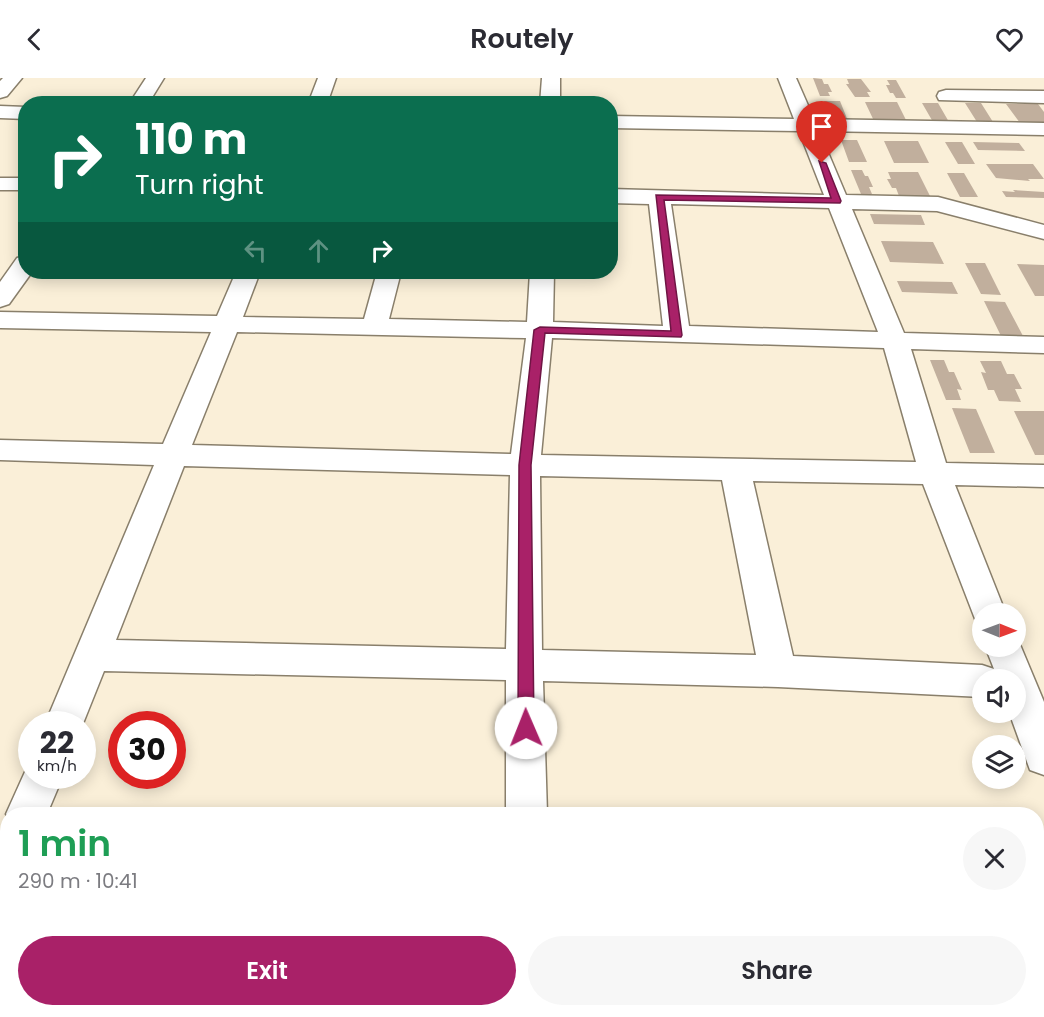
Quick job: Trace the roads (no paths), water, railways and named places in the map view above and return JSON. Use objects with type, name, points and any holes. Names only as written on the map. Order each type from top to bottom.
[{"type":"street","points":[[0,92],[13,78]]},
{"type":"street","points":[[143,96],[155,78]]},
{"type":"street","points":[[319,96],[327,78]]},
{"type":"street","points":[[550,96],[551,78]]},
{"type":"street","points":[[787,78],[895,342],[934,472],[985,603]]},
{"type":"street","points":[[934,78],[967,128]]},
{"type":"street","points":[[946,96],[1044,97]]},
{"type":"street","points":[[0,112],[18,113]]},
{"type":"street","points":[[618,122],[1044,130]]},
{"type":"street","points":[[0,184],[18,184]]},
{"type":"street","points":[[618,196],[938,204],[1043,226]]},
{"type":"street","points":[[659,197],[677,335]]},
{"type":"street","points":[[0,299],[18,274]]},
{"type":"street","points":[[69,711],[245,279]]},
{"type":"street","points":[[375,328],[387,279]]},
{"type":"street","points":[[527,807],[524,663],[525,465],[540,330],[542,279]]},
{"type":"street","points":[[0,320],[540,330],[1044,345]]},
{"type":"street","points":[[0,450],[525,465],[1044,476]]},
{"type":"street","points":[[735,469],[778,671]]},
{"type":"street","points":[[92,655],[524,663],[972,680]]},
{"type":"street","points":[[1026,710],[1044,757]]},
{"type":"street","points":[[30,807],[38,789]]}]
